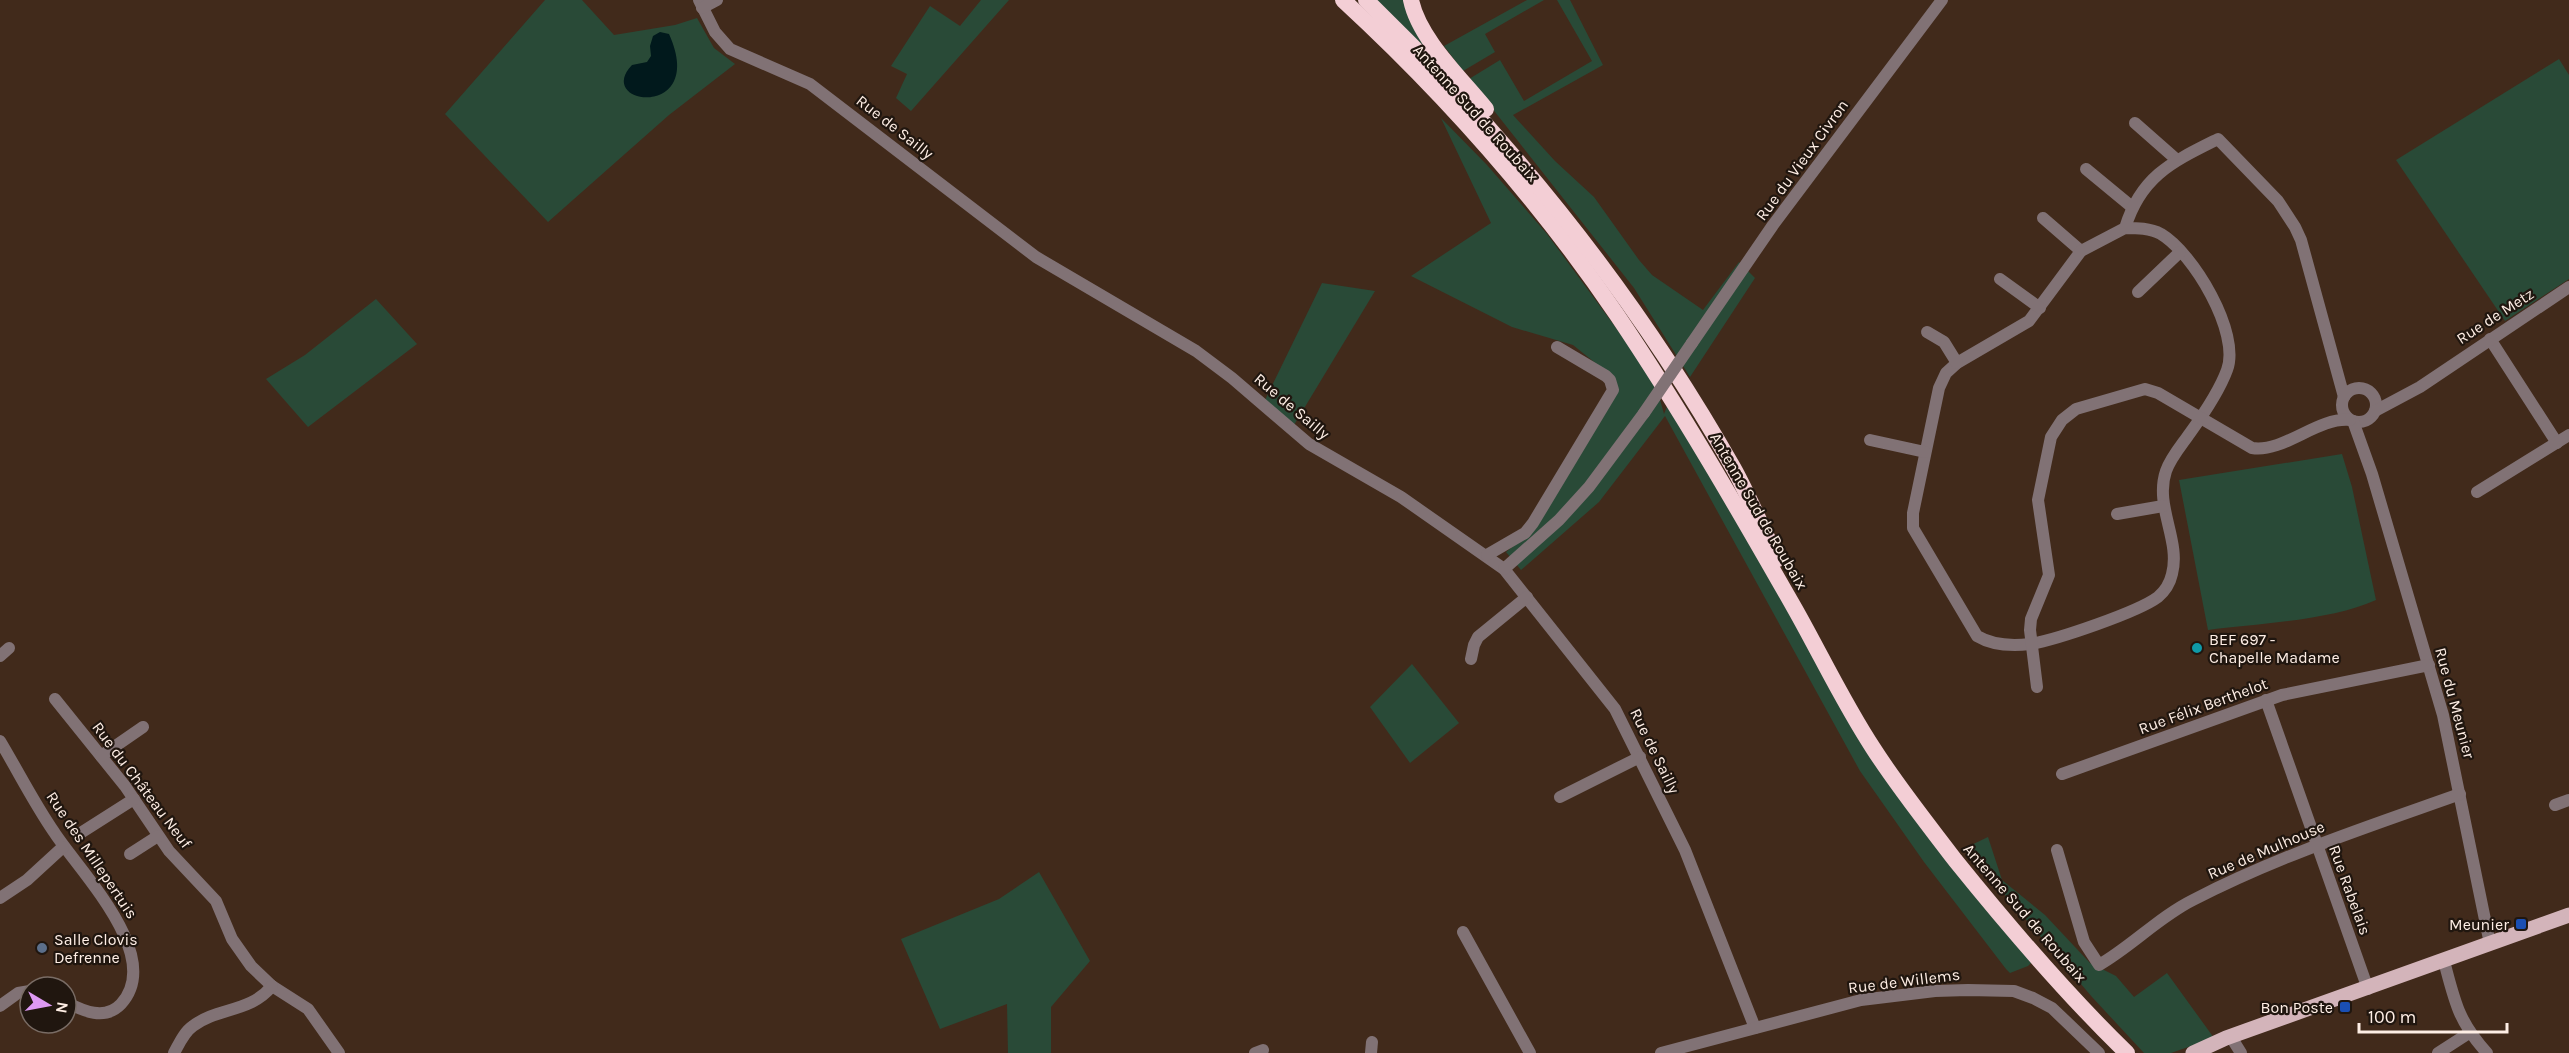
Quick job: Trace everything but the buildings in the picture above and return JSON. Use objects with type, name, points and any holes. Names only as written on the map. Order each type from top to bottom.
[{"type":"highway","name":"Antenne Sud de Roubaix","points":[[1343,0],[1399,54],[1478,138],[1529,198],[1583,268],[1619,317],[1691,429],[1854,717],[1889,772],[2002,919],[2127,1053]]},
{"type":"highway","name":"Antenne Sud de Roubaix","points":[[1366,0],[1441,76],[1531,177],[1625,299],[1699,411],[1735,472],[1842,680],[1908,785],[2008,915],[2081,997],[2137,1053]]},
{"type":"highway","points":[[1411,0],[1414,15],[1424,33],[1513,143],[1531,177]]},
{"type":"main road","points":[[2193,1053],[2235,1042],[2368,989],[2569,915]]},
{"type":"main road","points":[[2223,1053],[2235,1042]]},
{"type":"street","points":[[700,4],[717,0]]},
{"type":"street","name":"Rue du Vieux Civron","points":[[1504,569],[1559,520],[1589,488],[1800,189],[1942,0]]},
{"type":"street","name":"Rue de Sailly","points":[[700,4],[715,32],[730,49],[810,84],[1036,257],[1080,285],[1196,351],[1232,378],[1309,444],[1401,496],[1504,569],[1610,700],[1640,757],[1692,868],[1755,1028]]},
{"type":"street","points":[[2135,123],[2177,160]]},
{"type":"street","points":[[2126,228],[2132,207],[2155,176],[2177,160],[2218,139],[2271,193],[2295,227],[2330,344],[2343,398],[2342,410],[2352,420]]},
{"type":"street","points":[[2086,169],[2132,207]]},
{"type":"street","points":[[2043,218],[2082,251]]},
{"type":"street","points":[[2126,228],[2163,235],[2196,269],[2210,291],[2220,317],[2229,352],[2227,370],[2168,465],[2163,485],[2163,506],[2173,568],[2171,576],[2156,599],[2114,617],[2030,644],[1992,643],[1977,636],[1915,534],[1912,521],[1939,388],[1946,374],[1957,363],[2023,325],[2040,308],[2082,251],[2126,228]]},
{"type":"street","points":[[2138,292],[2180,252]]},
{"type":"street","points":[[2000,279],[2040,308]]},
{"type":"street","name":"Rue de Metz","points":[[2373,414],[2420,387],[2569,287]]},
{"type":"street","points":[[1927,332],[1944,342],[1957,363]]},
{"type":"street","points":[[2490,339],[2557,443]]},
{"type":"street","points":[[2037,687],[2030,644],[2031,620],[2049,574],[2037,500],[2055,428],[2076,409],[2145,389],[2158,393],[2252,448],[2269,447],[2336,420],[2363,421],[2373,414],[2375,401],[2367,390],[2350,378],[2330,344]]},
{"type":"street","points":[[1487,555],[1525,532],[1533,523],[1613,390],[1606,376],[1557,347]]},
{"type":"street","name":"Rue de Metz","points":[[2367,390],[2380,395],[2391,394],[2439,373]]},
{"type":"street","points":[[2289,438],[2332,412],[2354,388],[2367,390]]},
{"type":"street","name":"Rue du Meunier","points":[[2372,474],[2365,437],[2373,414]]},
{"type":"street","name":"Rue du Meunier","points":[[2352,420],[2372,474],[2443,715],[2490,944]]},
{"type":"street","points":[[2477,492],[2569,435]]},
{"type":"street","points":[[1870,440],[1926,452]]},
{"type":"street","points":[[2117,514],[2163,506]]},
{"type":"street","points":[[1471,659],[1478,637],[1527,597]]},
{"type":"street","name":"Rue Félix Berthelot","points":[[2062,774],[2266,700],[2429,665]]},
{"type":"street","name":"Rue du Château Neuf","points":[[55,699],[134,799],[169,851],[216,901],[239,949],[257,973],[272,986],[308,1009],[339,1053]]},
{"type":"street","name":"Rue Rabelais","points":[[2266,700],[2368,989]]},
{"type":"street","points":[[101,756],[143,727]]},
{"type":"street","name":"Rue des Millepertuis","points":[[0,741],[63,847],[121,926],[129,946],[132,980],[122,1003],[113,1010],[96,1013],[78,1006]]},
{"type":"street","points":[[1560,797],[1640,757]]},
{"type":"street","name":"Rue de Mulhouse","points":[[2057,850],[2084,942],[2099,964],[2192,901],[2316,845],[2460,794]]},
{"type":"street","points":[[79,834],[134,799]]},
{"type":"street","points":[[2555,805],[2569,800]]},
{"type":"street","points":[[130,854],[158,836]]},
{"type":"street","points":[[0,898],[27,880],[63,847]]},
{"type":"street","points":[[1463,932],[1530,1053]]},
{"type":"street","points":[[2444,961],[2457,1010],[2469,1034],[2487,1053]]},
{"type":"street","points":[[174,1053],[193,1026],[254,1002],[264,996],[272,986]]},
{"type":"street","name":"Rue de Willems","points":[[1661,1053],[1874,998],[1953,990],[2024,993],[2052,1008],[2099,1053]]},
{"type":"street","points":[[0,1006],[18,993]]},
{"type":"street","points":[[2438,1053],[2469,1034]]},
{"type":"green space","points":[[545,0],[582,0],[614,35],[675,25],[697,18],[714,48],[735,64],[669,115],[548,222],[445,114]]},
{"type":"green space","points":[[981,0],[1009,0],[911,111],[896,98],[907,74],[891,66],[930,6],[960,26]]},
{"type":"green space","points":[[1372,0],[1406,0],[1430,55]]},
{"type":"green space","points":[[1527,0],[1544,0],[1485,34],[1495,52],[1463,71],[1444,46]]},
{"type":"green space","points":[[1557,0],[1570,0],[1603,65],[1513,115],[1555,161],[1594,197],[1652,275],[1703,310],[1739,262],[1755,278],[1690,377],[1634,288],[1469,79],[1500,60],[1524,101],[1592,61]]},
{"type":"green space","points":[[2559,59],[2569,75],[2569,279],[2505,321],[2396,160]]},
{"type":"green space","points":[[1441,118],[1487,165],[1547,234],[1655,381],[1664,414],[1668,404],[1801,633],[2032,962],[2028,966],[2010,973],[2006,969],[1924,862],[1860,771],[1665,416],[1599,502],[1521,570],[1506,552],[1534,530],[1614,378],[1573,345],[1512,327],[1411,276],[1491,223]]},
{"type":"green space","points":[[1322,283],[1375,291],[1294,425],[1265,400]]},
{"type":"green space","points":[[376,299],[417,344],[308,427],[266,379],[305,355]]},
{"type":"green space","points":[[2342,454],[2352,487],[2376,600],[2317,617],[2208,630],[2179,480]]},
{"type":"green space","points":[[1412,664],[1459,723],[1410,763],[1370,707]]},
{"type":"green space","points":[[1988,837],[2002,880],[2045,915],[2090,963],[2116,976],[2134,997],[2167,973],[2214,1038],[2171,1053],[2144,1053],[2092,997],[1965,848]]},
{"type":"green space","points":[[1039,872],[1090,961],[1051,1007],[1051,1053],[1008,1053],[1007,1004],[940,1029],[901,939],[999,899]]},
{"type":"water","points":[[660,32],[669,34],[677,62],[674,81],[664,92],[650,97],[637,96],[627,90],[624,79],[632,65],[647,62],[651,56],[650,46],[653,36]]},
{"type":"place","name":"BEF 697 - Chapelle Madame","points":[[2197,648]]},
{"type":"place","name":"Meunier","points":[[2521,924]]},
{"type":"place","name":"Salle Clovis Defrenne","points":[[42,948]]},
{"type":"place","name":"Bon Poste","points":[[2345,1007]]}]
